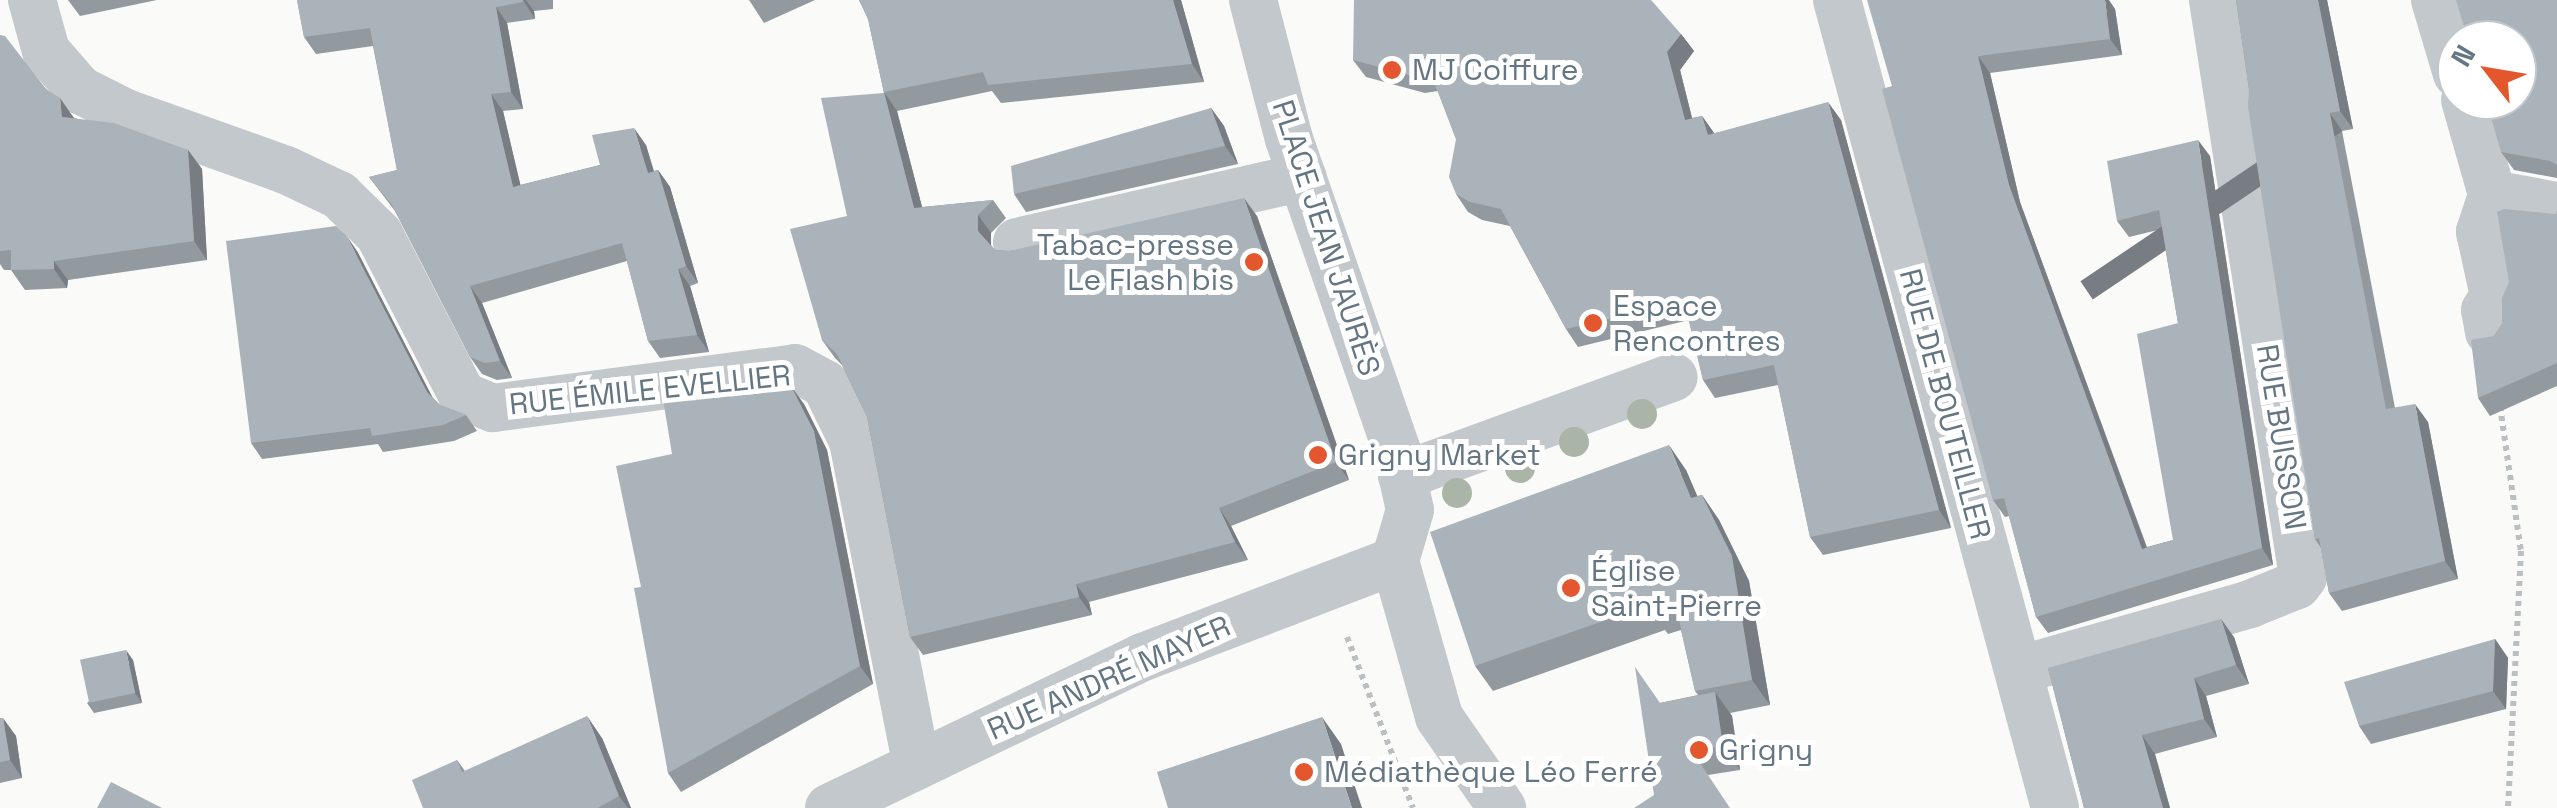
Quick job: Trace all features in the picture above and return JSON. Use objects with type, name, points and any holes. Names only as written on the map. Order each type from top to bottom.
[{"type":"street","name":"RUE ÉMILE EVELLIER","points":[[32,0],[46,51],[80,90],[126,113],[286,170],[339,196],[379,234],[462,396],[493,408],[795,368],[825,384],[854,442],[917,766]]},
{"type":"street","name":"PLACE JEAN JAURÈS","points":[[1253,0],[1302,177],[1398,450],[1410,510],[1394,562]]},
{"type":"street","name":"RUE DE BOUTEILLER","points":[[1837,0],[2055,808]]},
{"type":"street","name":"RUE BUISSON","points":[[2018,670],[2250,604],[2297,585],[2302,577],[2213,0]]},
{"type":"street","points":[[2470,120],[2492,194],[2480,232],[2494,296],[2485,310],[2488,332]]},
{"type":"street","points":[[1018,242],[1302,177]]},
{"type":"street","points":[[2492,194],[2557,206]]},
{"type":"street","points":[[1402,476],[1674,377]]},
{"type":"street","name":"RUE ANDRÉ MAYER","points":[[828,808],[1144,657],[1394,562]]},
{"type":"street","points":[[1394,562],[1439,717],[1502,808]]},
{"type":"path","points":[[2488,332],[2522,551],[2508,808]]},
{"type":"path","points":[[1314,592],[1328,642],[1346,636],[1413,808]]},
{"type":"building","points":[[297,0],[523,0],[496,7],[511,92],[491,94],[513,187],[600,165],[592,135],[634,128],[648,173],[658,170],[686,266],[678,269],[697,335],[648,341],[622,243],[470,286],[500,361],[485,363],[470,357],[392,205],[369,177],[397,170],[370,28],[304,37]]},
{"type":"building","points":[[859,0],[1173,0],[1192,64],[988,85],[983,72],[884,92],[914,208],[993,200],[978,215],[978,231],[995,250],[1009,251],[1244,198],[1336,462],[1219,508],[1235,542],[1076,584],[1079,597],[910,637],[867,417],[837,354],[822,340],[790,229],[847,216],[821,98],[884,93],[868,19]]},
{"type":"building","points":[[1354,0],[1651,0],[1681,34],[1667,52],[1685,120],[1702,116],[1708,135],[1828,102],[1939,510],[1810,537],[1774,365],[1703,380],[1684,301],[1566,329],[1501,209],[1470,202],[1456,194],[1449,177],[1456,139],[1430,72],[1412,76],[1353,60]]},
{"type":"building","points":[[1867,0],[2105,0],[2110,39],[1978,56],[2009,185],[2142,549],[2173,540],[2137,334],[2178,323],[2159,210],[2117,221],[2107,161],[2198,140],[2262,548],[2036,617],[2004,498],[1993,500],[1882,89],[1892,86]]},
{"type":"building","points":[[2236,0],[2318,0],[2340,111],[2330,113],[2386,409],[2415,404],[2445,561],[2329,593],[2319,538],[2315,539],[2248,107]]},
{"type":"building","points":[[2456,0],[2557,0],[2557,165],[2501,152],[2492,120],[2537,120],[2537,20],[2462,20]]},
{"type":"building","points":[[0,35],[5,36],[46,89],[60,98],[62,117],[114,123],[188,150],[194,241],[54,261],[54,269],[11,270],[11,250],[0,251]]},
{"type":"building","points":[[1211,108],[1225,146],[1014,194],[1011,166]]},
{"type":"building","points":[[2504,209],[2555,214],[2557,211],[2557,363],[2478,398],[2471,340],[2494,336],[2502,324],[2502,298],[2509,282],[2497,212]]},
{"type":"building","points":[[336,226],[346,235],[427,392],[440,405],[466,415],[443,425],[372,436],[370,428],[251,443],[226,241]]},
{"type":"building","points":[[777,378],[791,386],[814,431],[860,666],[668,773],[634,588],[641,587],[616,466],[672,454],[662,393]]},
{"type":"building","name":"Église Saint-Pierre","points":[[1669,445],[1691,498],[1702,495],[1732,556],[1752,680],[1695,691],[1675,602],[1651,609],[1649,605],[1475,666],[1430,532]]},
{"type":"building","points":[[2221,619],[2236,665],[2194,678],[2204,719],[2142,735],[2163,808],[2084,808],[2048,668]]},
{"type":"building","points":[[2495,639],[2493,691],[2359,726],[2344,682]]},
{"type":"building","points":[[126,650],[135,693],[89,703],[80,660]]},
{"type":"building","points":[[1635,667],[1660,703],[1715,692],[1723,746],[1692,751],[1730,808],[1634,808],[1654,795]]},
{"type":"building","points":[[587,716],[619,796],[598,808],[423,808],[412,780],[457,760],[462,772]]},
{"type":"building","points":[[1322,717],[1352,808],[1168,808],[1157,772]]},
{"type":"building","points":[[0,718],[10,760],[0,762]]},
{"type":"building","points":[[111,782],[162,808],[97,808]]},
{"type":"place","name":"MJ Coiffure","points":[[1392,70]]},
{"type":"place","name":"Tabac-presse Le Flash bis","points":[[1254,262]]},
{"type":"place","name":"Espace Rencontres","points":[[1593,323]]},
{"type":"place","name":"Grigny Market","points":[[1318,455]]},
{"type":"place","name":"Église Saint-Pierre","points":[[1571,588]]},
{"type":"place","name":"Grigny","points":[[1699,750]]},
{"type":"place","name":"Médiathèque Léo Ferré","points":[[1304,772]]}]
